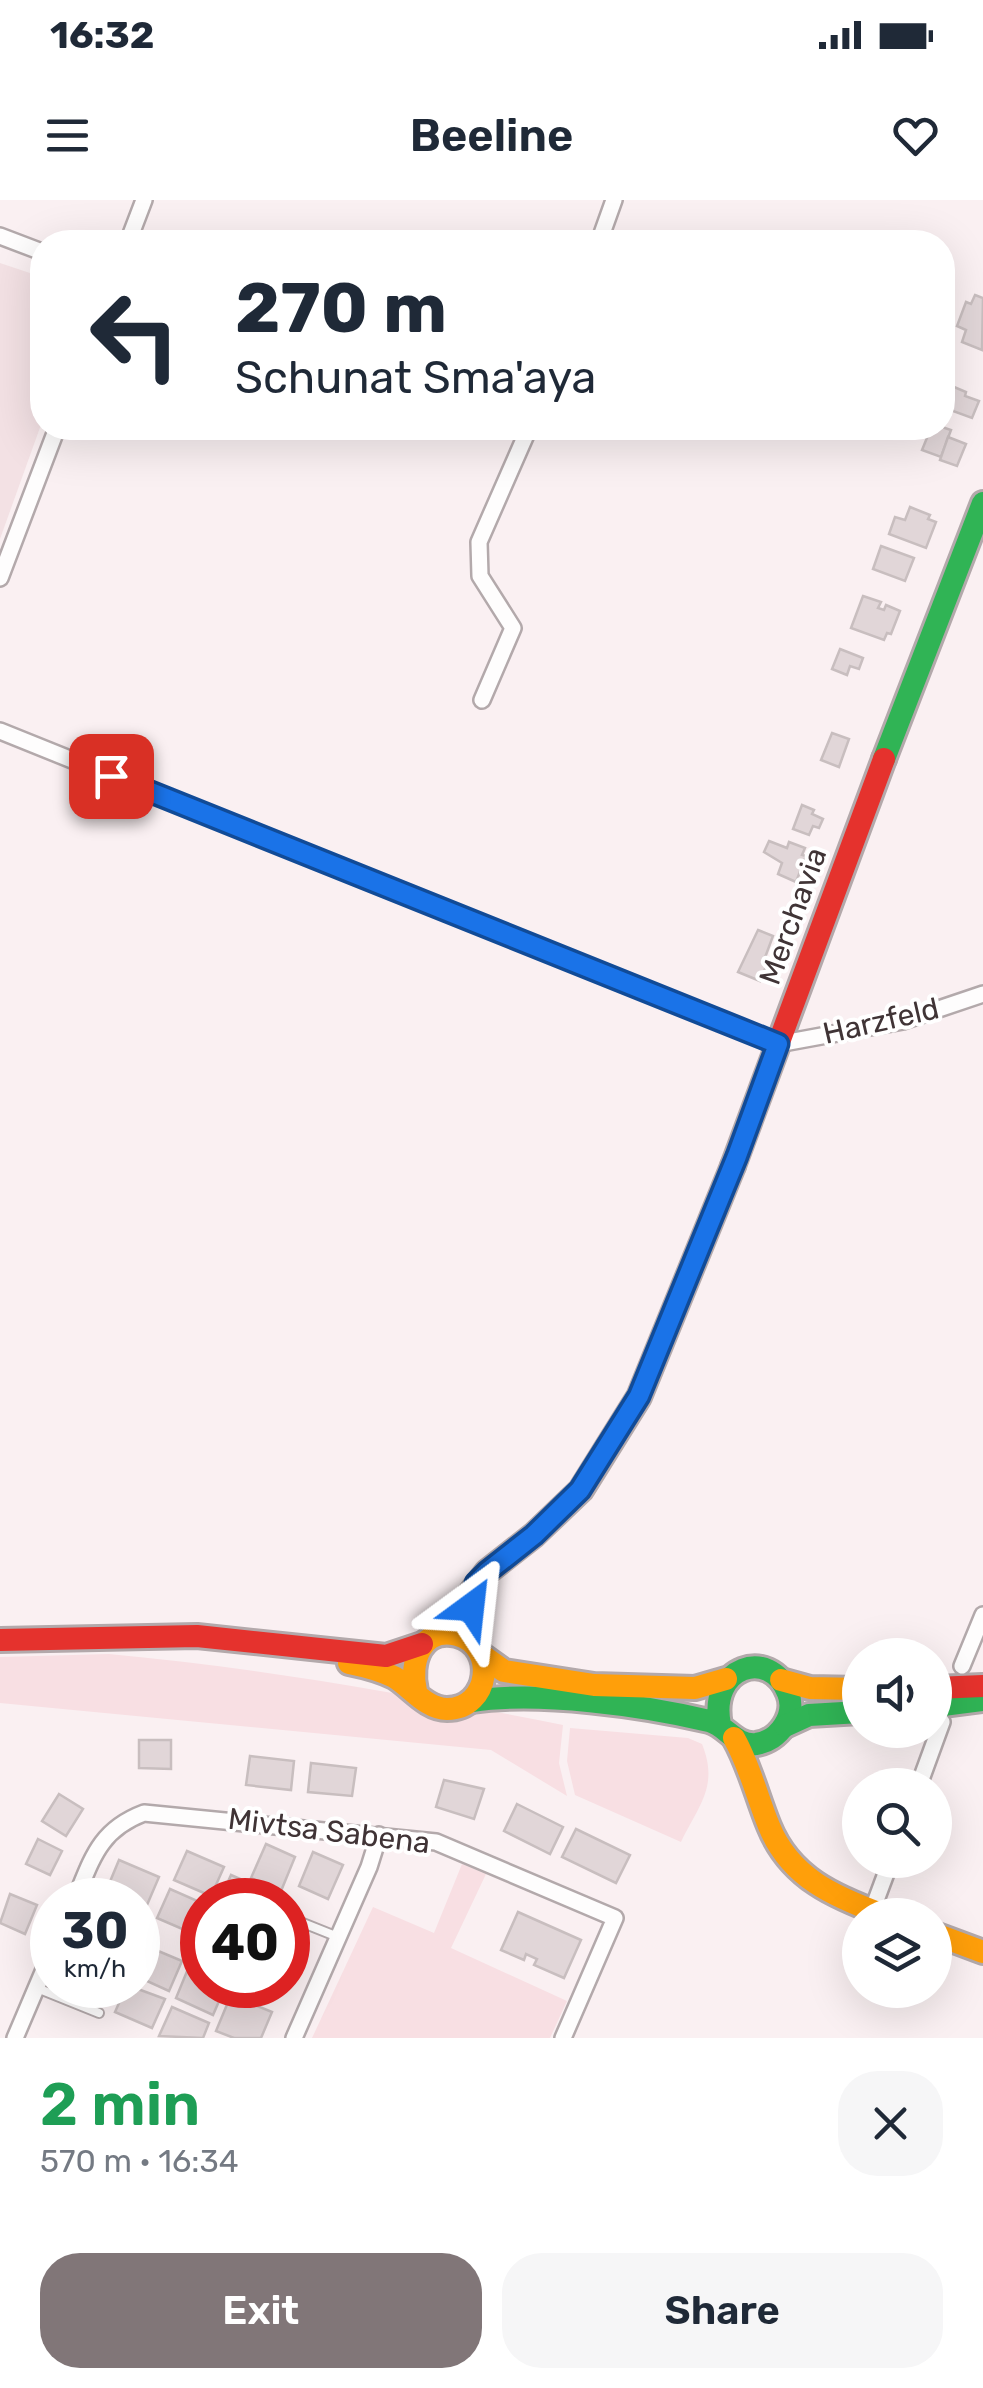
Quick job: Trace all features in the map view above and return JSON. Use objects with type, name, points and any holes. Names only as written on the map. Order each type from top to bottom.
[{"type":"main road","name":"Merchavia","points":[[427,1640],[449,1621],[476,1583],[580,1490],[639,1396],[737,1156],[983,502]]},
{"type":"main road","points":[[472,1701],[486,1680],[470,1629],[476,1583]]},
{"type":"main road","points":[[0,1640],[197,1636],[386,1656],[456,1634],[504,1670],[525,1676],[594,1685],[695,1688],[748,1668],[760,1668],[781,1680],[810,1688],[842,1689]]},
{"type":"main road","points":[[416,1690],[411,1666],[427,1640]]},
{"type":"main road","points":[[283,1646],[378,1670],[416,1690],[424,1700],[448,1710],[500,1697],[662,1713],[727,1732],[752,1744],[808,1715],[842,1713]]},
{"type":"main road","points":[[726,1679],[715,1700],[727,1732],[752,1770],[771,1833],[796,1870],[842,1898]]},
{"type":"main road","points":[[760,1793],[762,1752],[778,1732],[790,1702],[781,1680]]},
{"type":"main road","points":[[952,1687],[983,1686]]},
{"type":"main road","points":[[952,1710],[983,1700]]},
{"type":"main road","points":[[952,1940],[983,1952]]},
{"type":"street","points":[[133,230],[144,200]]},
{"type":"street","points":[[603,230],[614,200]]},
{"type":"street","points":[[0,236],[30,247]]},
{"type":"street","points":[[0,578],[52,440]]},
{"type":"street","points":[[482,700],[513,628],[480,576],[479,542],[524,440]]},
{"type":"street","points":[[0,731],[778,1044]]},
{"type":"street","name":"Harzfeld","points":[[778,1044],[903,1021],[983,994]]},
{"type":"street","points":[[962,1666],[983,1615]]},
{"type":"street","name":"Mivtsa Sabena","points":[[85,1878],[106,1836],[144,1813],[415,1838],[456,1849],[616,1918],[563,2038]]},
{"type":"street","points":[[294,2038],[379,1836]]},
{"type":"street","points":[[15,2038],[30,2002]]},
{"type":"lane","points":[[310,1925],[338,1937]]},
{"type":"lane","points":[[86,2008],[99,2013]]},
{"type":"shaded area","points":[[0,263],[30,273],[30,440],[36,440],[0,539]]},
{"type":"shaded area","points":[[109,1654],[337,1684],[563,1725],[559,1763],[567,1796],[491,1750],[0,1703],[0,1657]]},
{"type":"shaded area","points":[[570,1728],[688,1738],[702,1744],[708,1784],[681,1842],[575,1795],[567,1761]]},
{"type":"shaded area","points":[[462,1864],[486,1874],[451,1948],[567,2001],[550,2038],[312,2038],[373,1907],[434,1933]]},
{"type":"building","points":[[975,295],[983,298],[982,350],[962,342],[966,330],[957,326],[966,302],[971,304]]},
{"type":"building","points":[[955,387],[979,401],[972,418],[955,412]]},
{"type":"building","points":[[926,440],[947,440],[941,457],[922,450]]},
{"type":"building","points":[[947,440],[966,444],[957,466],[940,460]]},
{"type":"building","points":[[910,507],[930,515],[928,519],[936,522],[926,548],[889,534],[895,517],[905,520]]},
{"type":"building","points":[[881,546],[914,558],[905,581],[873,569]]},
{"type":"building","points":[[863,596],[881,602],[878,608],[884,610],[886,605],[900,611],[891,634],[887,633],[884,640],[851,628]]},
{"type":"building","points":[[840,649],[863,658],[859,669],[850,666],[847,675],[832,669]]},
{"type":"building","points":[[832,733],[849,739],[839,767],[821,760]]},
{"type":"building","points":[[802,805],[823,819],[809,835],[793,829]]},
{"type":"building","points":[[769,841],[787,848],[789,842],[805,848],[802,855],[806,856],[796,882],[778,874],[782,863],[764,852]]},
{"type":"building","points":[[758,930],[773,936],[760,981],[738,972]]},
{"type":"building","points":[[139,1740],[171,1740],[171,1769],[139,1768]]},
{"type":"building","points":[[250,1756],[294,1761],[291,1790],[246,1785]]},
{"type":"building","points":[[311,1763],[356,1768],[352,1796],[308,1792]]},
{"type":"building","points":[[444,1780],[484,1789],[474,1819],[436,1807]]},
{"type":"building","points":[[59,1794],[83,1809],[66,1836],[42,1821]]},
{"type":"building","points":[[517,1804],[563,1827],[550,1854],[504,1831]]},
{"type":"building","points":[[576,1829],[630,1855],[616,1883],[562,1857]]},
{"type":"building","points":[[38,1839],[62,1851],[50,1875],[26,1864]]},
{"type":"building","points":[[266,1844],[295,1857],[286,1878],[251,1878]]},
{"type":"building","points":[[187,1851],[224,1867],[219,1878],[174,1880]]},
{"type":"building","points":[[313,1852],[343,1865],[328,1899],[310,1891],[310,1878],[302,1878]]},
{"type":"building","points":[[119,1860],[159,1877],[159,1878],[112,1878]]},
{"type":"building","points":[[170,1889],[180,1893],[180,1928],[160,1919]]},
{"type":"building","points":[[10,1894],[30,1902],[30,1922],[25,1934],[0,1923]]},
{"type":"building","points":[[518,1912],[581,1940],[564,1978],[534,1965],[537,1959],[526,1954],[524,1960],[501,1950]]},
{"type":"building","points":[[160,1952],[180,1960],[169,1991],[160,1987]]},
{"type":"building","points":[[160,1997],[165,1999],[152,2028],[115,2012],[117,2008],[160,2008]]},
{"type":"building","points":[[172,2007],[209,2023],[203,2038],[159,2036]]},
{"type":"building","points":[[198,2008],[216,2008],[213,2015]]},
{"type":"building","points":[[226,2008],[262,2008],[272,2012],[261,2038],[234,2038],[216,2031]]},
{"type":"traffic: fast","points":[[884,759],[983,503]]},
{"type":"traffic: fast","points":[[472,1701],[528,1698],[622,1705],[709,1721],[742,1742],[756,1744],[772,1738],[784,1726],[790,1710],[788,1693],[768,1670],[743,1670],[731,1677],[723,1689],[720,1725]]},
{"type":"traffic: fast","points":[[952,1704],[983,1700]]},
{"type":"traffic: fast","points":[[785,1726],[809,1715],[842,1713]]},
{"type":"traffic: slow","points":[[432,1637],[487,1572],[534,1535],[581,1490],[639,1397],[733,1166]]},
{"type":"traffic: slow","points":[[349,1663],[394,1677],[425,1702],[447,1709],[461,1706],[480,1688],[483,1663],[479,1651],[457,1635],[434,1636],[426,1641],[416,1659],[416,1691]]},
{"type":"traffic: slow","points":[[483,1656],[504,1671],[594,1685],[695,1688],[726,1679]]},
{"type":"traffic: slow","points":[[781,1680],[810,1688],[842,1689]]},
{"type":"traffic: slow","points":[[734,1738],[778,1844],[802,1872],[842,1898]]},
{"type":"traffic: slow","points":[[952,1940],[983,1952]]},
{"type":"traffic: jam","points":[[733,1166],[884,759]]},
{"type":"traffic: jam","points":[[0,1640],[197,1636],[386,1656],[422,1644]]},
{"type":"traffic: jam","points":[[952,1687],[983,1686]]},
{"type":"route","points":[[111,776],[778,1044],[737,1156],[639,1396],[580,1490],[476,1583],[471,1607]]}]
